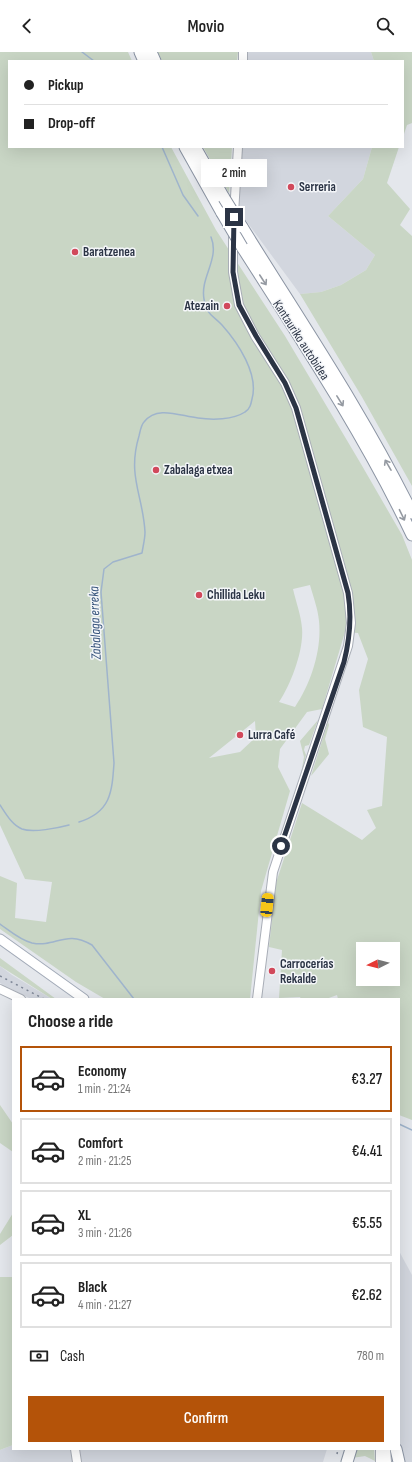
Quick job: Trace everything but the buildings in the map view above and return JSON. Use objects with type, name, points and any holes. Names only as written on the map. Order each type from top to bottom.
[{"type":"highway","name":"Kantauriko autobidea","points":[[186,148],[242,247],[355,426],[384,478],[412,535]]},
{"type":"highway","name":"Kantauriko autobidea","points":[[196,148],[224,198],[363,421],[393,474],[412,513]]},
{"type":"highway","points":[[347,1462],[351,1450]]},
{"type":"highway","points":[[396,1450],[399,1462]]},
{"type":"main road","points":[[238,148],[232,260],[237,297],[249,324],[285,383],[296,408],[348,593],[351,623],[344,662],[273,872],[269,893],[257,998]]},
{"type":"main road","points":[[0,939],[63,986],[82,998]]},
{"type":"main road","points":[[0,945],[39,975],[74,998]]},
{"type":"main road","points":[[0,989],[19,998]]},
{"type":"main road","points":[[76,1450],[77,1462]]},
{"type":"main road","points":[[380,1450],[380,1462]]},
{"type":"main road","points":[[386,1450],[387,1462]]},
{"type":"shaded area","points":[[246,52],[371,52],[374,60],[246,60]]},
{"type":"shaded area","points":[[242,148],[372,148],[363,179],[328,216],[375,255],[366,270],[341,285],[321,292],[300,294],[239,211]]},
{"type":"shaded area","points":[[0,966],[50,998],[29,998],[0,983]]},
{"type":"shaded area","points":[[400,1253],[412,1275],[412,1462],[403,1462],[400,1448]]},
{"type":"shaded area","points":[[12,1445],[12,1450],[327,1450],[323,1462],[0,1462],[0,1450]]},
{"type":"green space","points":[[0,52],[128,52],[132,60],[8,60],[8,148],[172,148],[216,230],[285,336],[361,464],[402,535],[412,560],[412,1120],[400,1115],[400,998],[338,998],[337,995],[329,998],[279,998],[282,950],[269,947],[276,883],[302,803],[362,840],[376,828],[367,810],[382,806],[387,737],[363,727],[359,690],[368,659],[358,633],[345,632],[322,709],[307,712],[280,749],[278,767],[290,791],[261,891],[250,998],[103,998],[76,982],[0,929],[0,876],[17,883],[15,918],[46,922],[52,882],[25,879],[0,825]],"holes":[[[310,585],[317,607],[319,643],[314,666],[306,688],[295,707],[279,702],[284,695],[296,666],[301,646],[302,628],[300,613],[293,589]],[[255,721],[256,737],[240,752],[209,758]]]},
{"type":"green space","points":[[158,52],[238,52],[237,60],[162,60]]},
{"type":"green space","points":[[371,52],[412,52],[412,123],[407,125],[404,134],[404,60],[374,60]]},
{"type":"green space","points":[[204,148],[232,148],[229,193]]},
{"type":"green space","points":[[372,148],[399,148],[387,183],[410,209],[400,225],[412,236],[412,486],[362,397],[300,294],[321,292],[341,285],[366,270],[375,255],[328,216],[363,179]]},
{"type":"green space","points":[[318,720],[309,745],[305,746],[304,750],[306,755],[301,774],[304,757],[300,741]]},
{"type":"green space","points":[[328,722],[329,725],[325,739],[329,754],[311,776]]},
{"type":"green space","points":[[0,958],[55,998],[50,998],[0,966]]},
{"type":"green space","points":[[0,1105],[12,1123],[12,1151],[0,1143]]},
{"type":"green space","points":[[12,1215],[12,1236],[0,1245],[0,1234]]},
{"type":"green space","points":[[0,1277],[12,1277],[12,1445],[0,1450]]},
{"type":"green space","points":[[355,1450],[374,1450],[375,1461],[365,1456],[352,1458]]},
{"type":"waterway","name":"Zabalaga erreka","points":[[82,52],[93,60]]},
{"type":"waterway","name":"Zabalaga erreka","points":[[162,148],[183,195],[198,216]]},
{"type":"waterway","name":"Zabalaga erreka","points":[[79,822],[90,818],[104,807],[108,800],[112,783],[114,763],[101,592],[104,569],[113,562],[142,553],[145,532],[144,519],[135,474],[136,450],[142,425],[149,417],[162,413],[204,419],[235,417],[247,411],[252,401],[253,379],[246,359],[222,325],[211,315],[205,305],[205,283],[213,253],[211,237]]},
{"type":"waterway","name":"Zabalaga erreka","points":[[0,805],[12,822],[22,829],[52,829],[69,825]]},
{"type":"waterway","points":[[0,924],[19,938],[32,943],[40,944],[75,939],[92,945],[133,998]]},
{"type":"waterway","points":[[400,1124],[412,1130]]},
{"type":"railway","points":[[0,976],[42,998]]},
{"type":"railway","points":[[337,1454],[338,1450]]},
{"type":"place","name":"Serreria","points":[[291,187]]},
{"type":"place","name":"Baratzenea","points":[[75,252]]},
{"type":"place","name":"Atezain","points":[[227,306]]},
{"type":"place","name":"Zabalaga etxea","points":[[156,470]]},
{"type":"place","name":"Chillida Leku","points":[[199,595]]},
{"type":"place","name":"Lurra Café","points":[[240,735]]},
{"type":"place","name":"Carrocerías Rekalde","points":[[272,971]]},
{"type":"route","points":[[234,217],[232,260],[239,305],[246,320],[280,373],[292,396],[348,593],[351,615],[348,646],[344,662],[281,846]]}]
